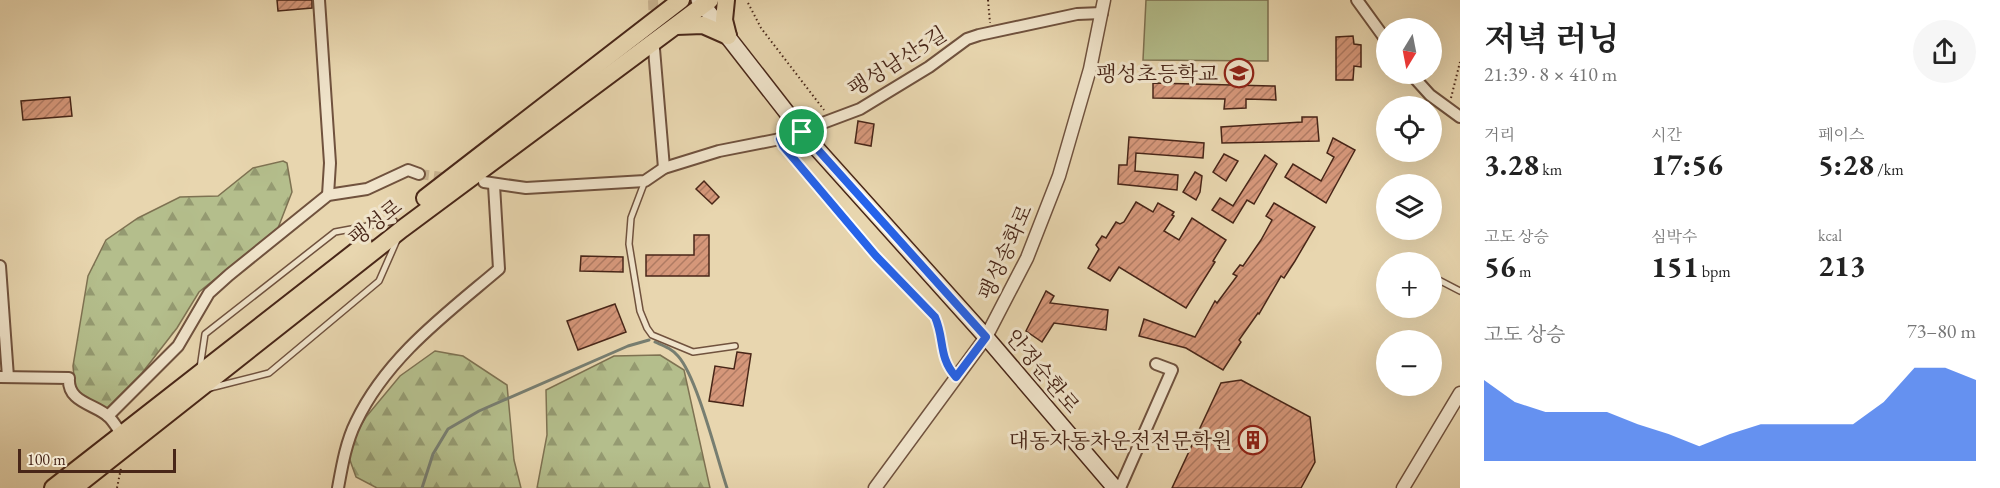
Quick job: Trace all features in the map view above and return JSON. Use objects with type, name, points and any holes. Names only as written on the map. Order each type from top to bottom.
[{"type":"main road","name":"팽성로","points":[[74,488],[200,391],[398,225],[681,0]]},
{"type":"main road","points":[[726,0],[724,20],[728,36]]},
{"type":"main road","name":"팽성로","points":[[53,488],[199,373],[398,225],[675,26],[704,2]]},
{"type":"main road","name":"안정순환로","points":[[704,2],[802,132],[986,337],[1114,488]]},
{"type":"main road","points":[[675,26],[703,25],[728,36]]},
{"type":"street","points":[[319,0],[330,163],[328,195]]},
{"type":"street","name":"팽성송화로","points":[[875,488],[986,337],[1028,258],[1059,176],[1090,69],[1104,0]]},
{"type":"street","points":[[1358,0],[1376,25]]},
{"type":"street","name":"팽성남산5길","points":[[645,181],[664,168],[719,151],[780,139],[860,109],[906,82],[967,39],[1077,14],[1102,13]]},
{"type":"street","points":[[654,49],[664,168]]},
{"type":"street","points":[[1420,84],[1430,95],[1460,117]]},
{"type":"street","points":[[108,416],[178,346],[209,293],[328,195],[367,189],[408,170],[419,174]]},
{"type":"street","points":[[338,488],[345,450],[356,422],[379,385],[426,328],[500,269],[489,183],[526,188],[645,181]]},
{"type":"street","points":[[0,266],[4,377],[69,378],[68,384],[74,394],[83,403],[108,416],[121,433]]},
{"type":"street","points":[[1120,488],[1172,370],[1156,364]]},
{"type":"street","points":[[1402,488],[1460,393]]},
{"type":"lane","points":[[645,181],[631,218],[629,244],[640,310],[647,328],[652,335],[693,352],[735,346]]},
{"type":"lane","points":[[199,373],[205,334],[335,232],[398,225],[379,281],[269,373],[200,391]]},
{"type":"lane","points":[[1442,282],[1460,291]]},
{"type":"path","points":[[988,0],[991,32]]},
{"type":"path","points":[[748,3],[761,28],[824,110],[829,122]]},
{"type":"path","points":[[1448,109],[1460,62]]},
{"type":"path","points":[[780,139],[876,256],[935,317],[941,330],[941,347],[947,366],[956,377]]},
{"type":"green space","points":[[1146,0],[1268,0],[1268,61],[1143,60]]},
{"type":"green space","points":[[283,161],[287,163],[292,192],[278,228],[199,292],[177,328],[142,373],[107,408],[87,400],[75,388],[73,366],[88,276],[106,240],[138,218],[180,197],[218,196],[253,168]]},
{"type":"green space","points":[[435,351],[463,356],[507,385],[514,460],[521,488],[377,488],[356,477],[346,449],[366,417],[400,376]]},
{"type":"green space","points":[[660,355],[684,370],[710,488],[537,488],[547,435],[546,390],[614,356]]},
{"type":"building","points":[[277,0],[312,0],[312,8],[278,11]]},
{"type":"building","points":[[1353,36],[1354,44],[1361,45],[1361,67],[1354,66],[1353,80],[1336,80],[1336,37]]},
{"type":"building","points":[[1153,83],[1275,86],[1276,100],[1246,99],[1246,108],[1224,109],[1225,99],[1153,98]]},
{"type":"building","points":[[70,97],[72,116],[23,120],[21,101]]},
{"type":"building","points":[[1302,117],[1317,117],[1319,141],[1222,143],[1221,127],[1302,122]]},
{"type":"building","points":[[858,121],[874,124],[871,146],[855,143]]},
{"type":"building","points":[[1129,137],[1204,143],[1203,158],[1136,153],[1135,171],[1178,175],[1177,190],[1118,184],[1119,165],[1127,165]]},
{"type":"building","points":[[1333,138],[1355,150],[1326,203],[1285,177],[1293,164],[1321,181],[1334,157],[1327,153]]},
{"type":"building","points":[[1224,154],[1238,161],[1226,181],[1213,172]]},
{"type":"building","points":[[1265,155],[1277,164],[1254,204],[1247,200],[1233,223],[1212,210],[1220,198],[1233,206]]},
{"type":"building","points":[[1195,172],[1202,176],[1200,192],[1196,200],[1183,192]]},
{"type":"building","points":[[704,181],[719,197],[712,204],[696,189]]},
{"type":"building","points":[[1136,202],[1153,212],[1158,203],[1174,212],[1172,215],[1174,216],[1164,231],[1179,240],[1192,218],[1226,240],[1186,308],[1119,267],[1110,281],[1088,268],[1099,249],[1096,245],[1102,236],[1106,238],[1116,222],[1120,224],[1124,222]]},
{"type":"building","points":[[1274,203],[1315,227],[1284,278],[1281,276],[1259,314],[1239,340],[1241,342],[1223,370],[1186,348],[1139,336],[1144,319],[1195,337],[1215,301],[1217,303],[1237,276],[1233,274],[1240,265],[1243,266],[1261,240],[1272,220],[1266,216]]},
{"type":"building","points":[[694,235],[709,235],[709,276],[646,276],[646,255],[694,255]]},
{"type":"building","points":[[581,256],[623,257],[623,272],[580,271]]},
{"type":"building","points":[[1046,291],[1054,296],[1050,303],[1108,310],[1106,330],[1054,323],[1042,342],[1026,331]]},
{"type":"building","points":[[615,304],[626,332],[578,350],[567,321]]},
{"type":"building","points":[[737,352],[751,354],[743,406],[709,401],[715,366],[734,369]]},
{"type":"building","name":"대동자동차운전전문학원","points":[[1241,380],[1310,417],[1315,462],[1301,488],[1172,488],[1221,383]]},
{"type":"waterway","points":[[422,488],[433,454],[448,429],[479,411],[628,346],[649,340]]},
{"type":"waterway","points":[[655,342],[673,351],[685,366],[706,419],[727,488]]},
{"type":"tunnel","points":[[653,0],[654,25]]},
{"type":"tunnel","points":[[419,174],[451,178]]},
{"type":"place","name":"팽성초등학교","points":[[1239,73]]},
{"type":"place","name":"대동자동차운전전문학원","points":[[1253,440]]},
{"type":"route","points":[[802,132],[986,337],[956,377],[947,366],[943,356],[941,330],[935,317],[876,256],[783,146],[780,139],[802,132]]}]
